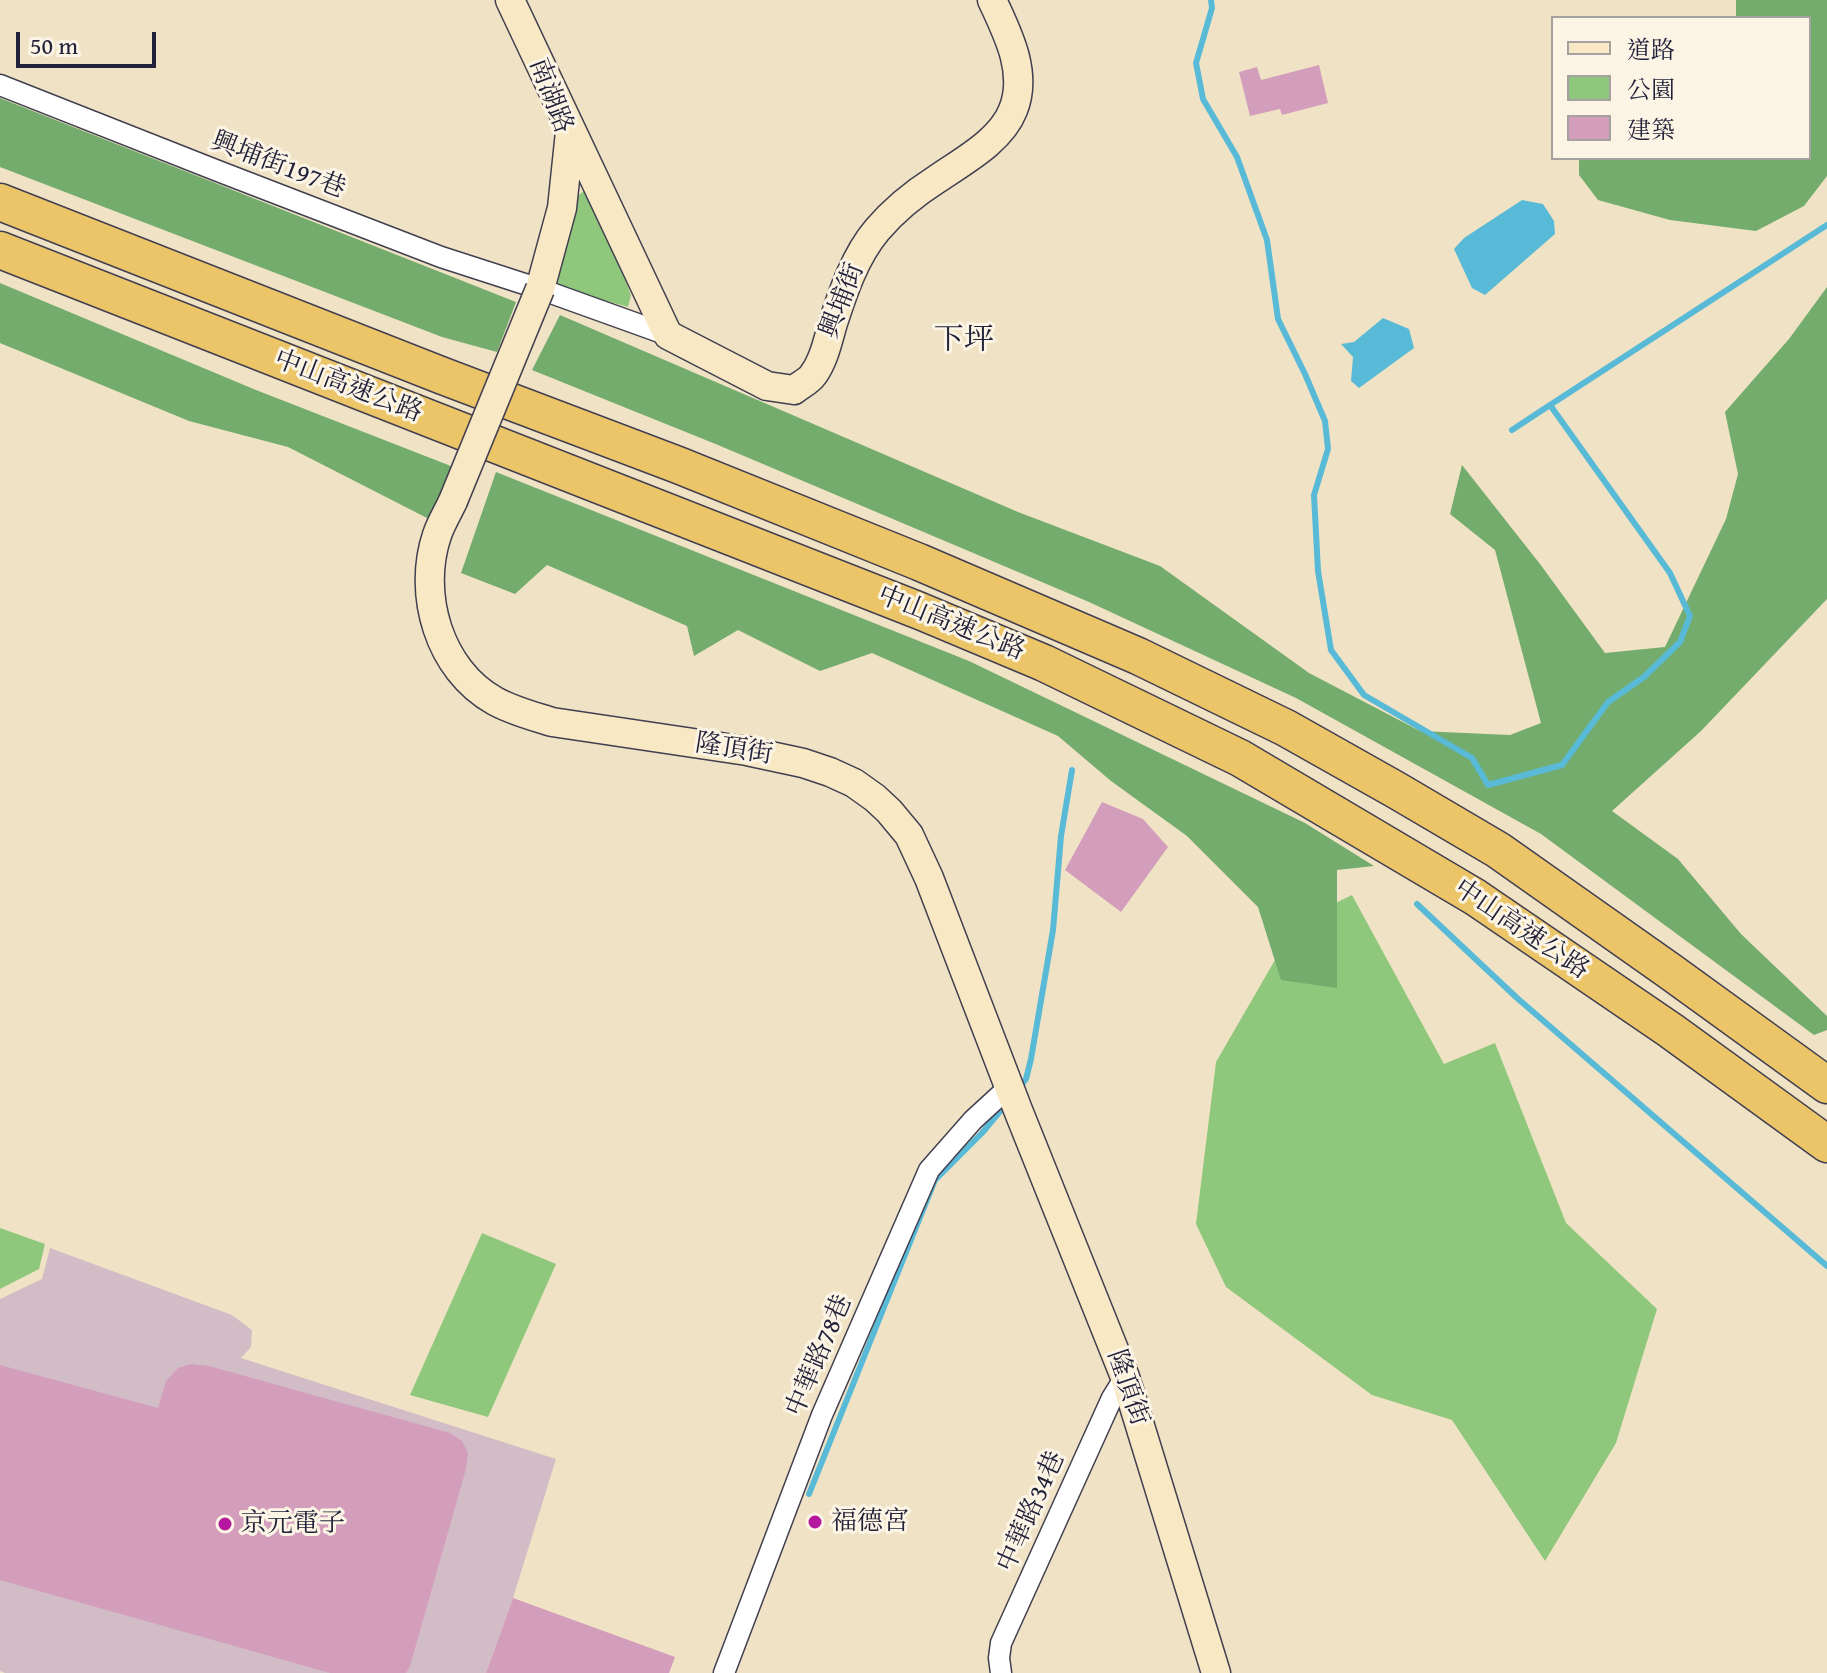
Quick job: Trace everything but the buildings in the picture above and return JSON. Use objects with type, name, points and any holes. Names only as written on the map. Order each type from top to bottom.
[{"type":"highway","name":"中山高速公路","points":[[0,202],[678,465],[919,562],[1138,656],[1286,728],[1498,850],[1827,1085]]},
{"type":"highway","name":"中山高速公路","points":[[0,250],[920,611],[1044,663],[1240,758],[1475,897],[1670,1030],[1827,1144]]},
{"type":"street","name":"南湖路","points":[[453,501],[540,289],[562,208],[570,131],[510,0]]},
{"type":"street","name":"興埔街","points":[[540,289],[668,335],[767,386],[794,390],[812,376],[842,296],[862,251],[876,231],[915,195],[981,148],[999,132],[1012,113],[1019,91],[1017,66],[992,0]]},
{"type":"street","name":"興埔街197巷","points":[[0,85],[441,257],[540,289]]},
{"type":"street","points":[[570,131],[668,335]]},
{"type":"street","name":"隆頂街","points":[[453,501],[437,534],[430,566],[432,612],[441,639],[454,662],[470,682],[493,700],[552,722],[776,756],[830,772],[854,783],[875,798],[909,835],[929,878],[1125,1377],[1216,1673]]},
{"type":"street","name":"中華路78巷","points":[[724,1673],[822,1415],[929,1170],[973,1120],[1014,1099]]},
{"type":"street","name":"中華路34巷","points":[[1001,1673],[1001,1643],[1112,1398],[1125,1377]]},
{"type":"shaded area","name":"京元電子","points":[[50,1248],[232,1315],[252,1330],[251,1347],[241,1358],[556,1459],[486,1673],[0,1671],[0,1299],[42,1279]]},
{"type":"green space","points":[[1736,0],[1827,0],[1827,176],[1804,206],[1756,231],[1670,220],[1598,200],[1579,175],[1579,160],[1811,160],[1811,16],[1736,16]]},
{"type":"green space","points":[[0,98],[516,302],[497,352],[442,337],[0,167]]},
{"type":"green space","points":[[584,191],[592,194],[631,295],[628,307],[557,287],[575,198]]},
{"type":"green space","points":[[0,283],[256,390],[456,468],[429,519],[288,447],[189,421],[0,343]]},
{"type":"green space","points":[[1827,287],[1827,599],[1701,731],[1612,811],[1678,859],[1741,934],[1827,1016],[1827,1030],[1814,1035],[1541,834],[1296,698],[1089,602],[532,370],[560,315],[1018,512],[1160,566],[1309,673],[1420,731],[1510,735],[1541,723],[1495,550],[1450,514],[1462,465],[1605,653],[1665,647],[1726,519],[1738,474],[1725,412],[1789,339]]},
{"type":"green space","points":[[496,472],[969,661],[1305,823],[1374,866],[1337,870],[1337,988],[1281,980],[1258,907],[1187,836],[1111,781],[1058,736],[872,653],[820,671],[738,630],[694,656],[687,626],[547,565],[515,594],[461,573]]},
{"type":"green space","points":[[1352,895],[1444,1064],[1495,1043],[1566,1223],[1657,1309],[1616,1443],[1545,1561],[1452,1420],[1372,1395],[1226,1287],[1196,1224],[1216,1062],[1297,922]]},
{"type":"green space","points":[[0,1228],[45,1244],[39,1269],[0,1289]]},
{"type":"green space","points":[[482,1233],[556,1264],[488,1417],[410,1395]]},
{"type":"water","points":[[1522,200],[1543,204],[1554,221],[1555,234],[1485,295],[1472,288],[1454,249],[1464,238]]},
{"type":"water","points":[[1383,318],[1409,329],[1414,348],[1359,388],[1351,381],[1353,357],[1341,344],[1354,342]]},
{"type":"waterway","points":[[1211,0],[1212,8],[1196,63],[1203,99],[1237,157],[1267,240],[1278,319],[1325,421],[1328,449],[1314,495],[1318,571],[1331,650],[1364,695],[1472,758],[1488,785],[1562,765],[1608,702],[1644,677],[1680,642],[1690,616],[1670,573],[1550,405],[1827,225]]},
{"type":"waterway","points":[[1512,430],[1550,405]]},
{"type":"waterway","points":[[1019,1088],[1026,1079],[1031,1059],[1053,930],[1061,836],[1072,770]]},
{"type":"waterway","points":[[1417,904],[1517,998],[1827,1266]]},
{"type":"waterway","points":[[809,1494],[935,1180],[1007,1103]]},
{"type":"place","name":"福德宮","points":[[815,1522]]},
{"type":"place","name":"京元電子","points":[[225,1524]]},
{"type":"district","name":"下坪","points":[[964,341]]}]
